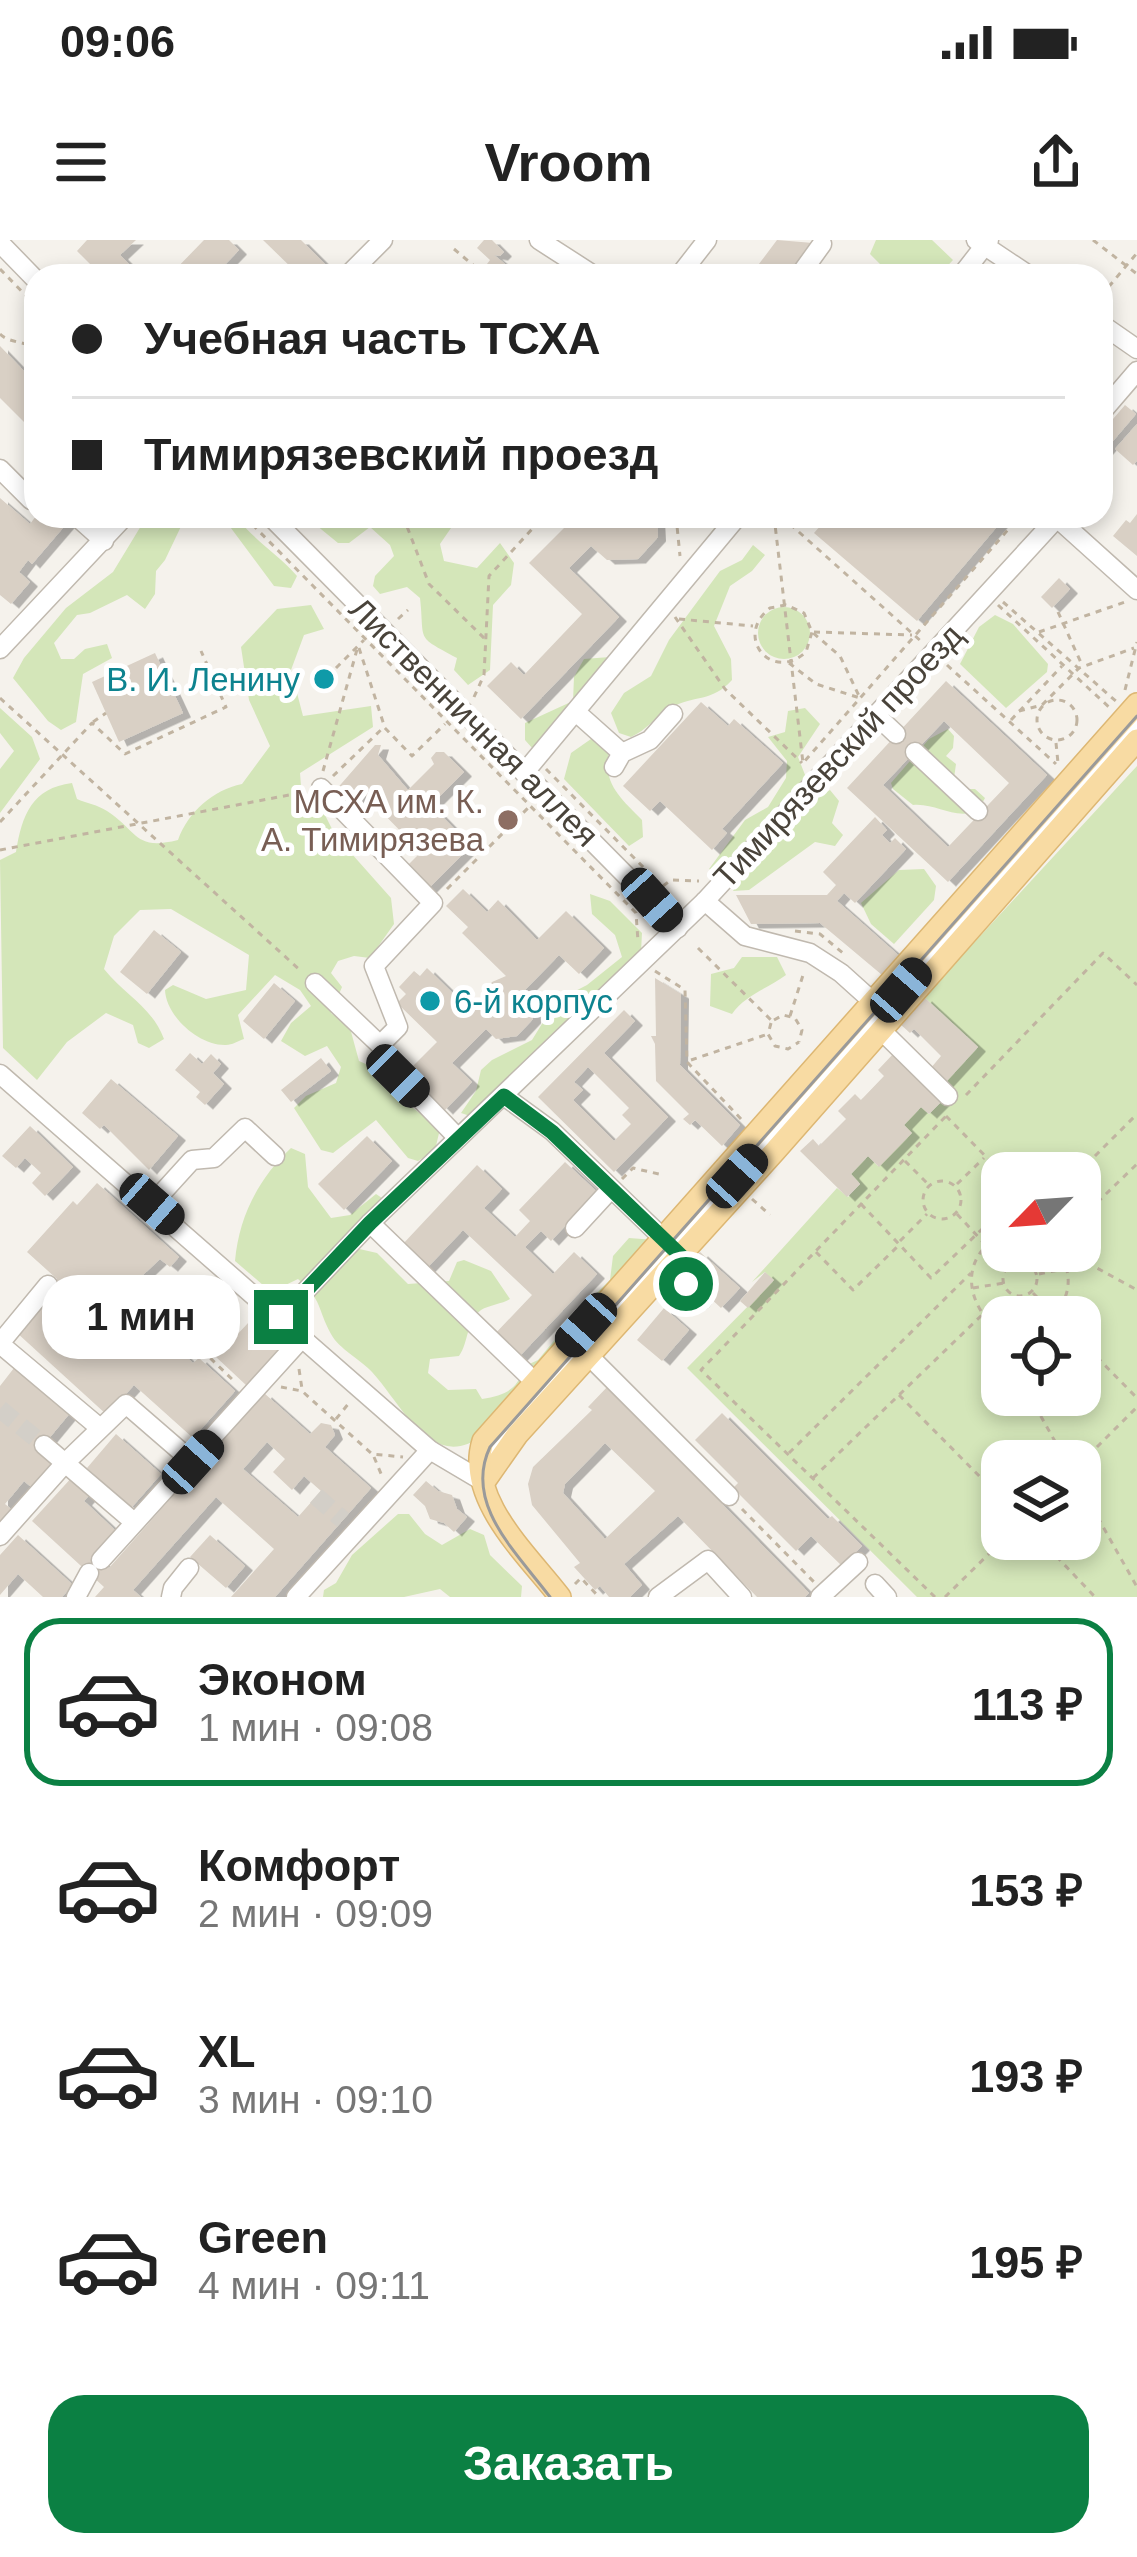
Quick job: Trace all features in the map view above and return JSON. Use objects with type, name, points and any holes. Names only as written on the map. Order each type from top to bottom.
[{"type":"main road","points":[[882,1016],[1137,704]]},
{"type":"main road","points":[[484,1482],[517,1435],[590,1356],[672,1253],[1137,740]]},
{"type":"main road","points":[[558,1592],[489,1502],[479,1454],[484,1441],[535,1382],[672,1253]]},
{"type":"street","points":[[359,264],[382,240]]},
{"type":"street","points":[[539,240],[576,264]]},
{"type":"street","points":[[688,264],[707,240]]},
{"type":"street","points":[[983,242],[1013,264]]},
{"type":"street","points":[[0,243],[24,276]]},
{"type":"street","points":[[808,264],[822,244]]},
{"type":"street","points":[[1113,398],[1137,370]]},
{"type":"street","points":[[0,469],[24,493]]},
{"type":"street","points":[[89,528],[104,541]]},
{"type":"street","points":[[0,650],[115,528]]},
{"type":"street","name":"Лиственничная аллея","points":[[282,528],[678,928]]},
{"type":"street","points":[[524,773],[670,614],[687,580],[728,528]]},
{"type":"street","name":"Тимирязевский проезд","points":[[281,1317],[370,1223],[711,895],[1048,528]]},
{"type":"street","name":"Тимирязевский проезд","points":[[1068,528],[1137,594]]},
{"type":"street","points":[[576,712],[618,760],[650,740],[673,714]]},
{"type":"street","points":[[877,716],[896,734]]},
{"type":"street","points":[[882,1016],[1137,722]]},
{"type":"street","points":[[915,752],[978,811]]},
{"type":"street","points":[[320,788],[433,903],[374,966],[398,1027],[380,1046]]},
{"type":"street","points":[[711,895],[746,936],[810,952],[882,1016],[947,1106]]},
{"type":"street","points":[[315,983],[380,1046],[398,1076],[458,1138]]},
{"type":"street","points":[[0,1073],[281,1317],[426,1454],[484,1482],[492,1449],[672,1253]]},
{"type":"street","points":[[504,1096],[552,1132],[672,1253],[703,1300]]},
{"type":"street","points":[[152,1204],[192,1160],[214,1158],[244,1128],[275,1156]]},
{"type":"street","points":[[575,1228],[610,1190]]},
{"type":"street","points":[[370,1223],[535,1382]]},
{"type":"street","points":[[47,1285],[1,1343],[100,1428]]},
{"type":"street","points":[[76,1597],[95,1566],[303,1337]]},
{"type":"street","points":[[590,1356],[729,1496]]},
{"type":"street","points":[[0,1536],[126,1403],[193,1462]]},
{"type":"street","points":[[44,1445],[134,1522]]},
{"type":"street","points":[[296,1597],[349,1526],[426,1454]]},
{"type":"street","points":[[658,1597],[709,1561],[742,1597]]},
{"type":"street","points":[[822,1595],[858,1562]]},
{"type":"street","points":[[171,1597],[189,1568]]},
{"type":"path","points":[[1093,240],[1137,274]]},
{"type":"path","points":[[454,249],[472,264]]},
{"type":"path","points":[[1113,282],[1137,254]]},
{"type":"path","points":[[256,528],[636,913],[638,942]]},
{"type":"path","points":[[408,528],[429,584],[486,640]]},
{"type":"path","points":[[473,697],[484,675],[489,577],[533,528]]},
{"type":"path","points":[[676,528],[687,580]]},
{"type":"path","points":[[779,528],[788,662],[802,763]]},
{"type":"path","points":[[792,528],[1065,772]]},
{"type":"path","points":[[802,763],[1010,528]]},
{"type":"path","points":[[969,575],[1121,706],[1136,645]]},
{"type":"path","points":[[988,592],[1115,713]]},
{"type":"path","points":[[1033,638],[1137,594]]},
{"type":"path","points":[[812,632],[806,652],[779,662],[762,653],[755,626],[770,608],[786,604],[804,613],[812,632],[840,656],[860,698]]},
{"type":"path","points":[[397,620],[408,610]]},
{"type":"path","points":[[1058,612],[1081,667]]},
{"type":"path","points":[[670,614],[755,626]]},
{"type":"path","points":[[670,614],[725,689],[802,763]]},
{"type":"path","points":[[812,632],[916,635]]},
{"type":"path","points":[[336,668],[366,639]]},
{"type":"path","points":[[1019,711],[1042,705],[1060,700],[1077,713],[1075,730],[1056,741],[1046,738],[1036,719],[1042,705],[1081,667],[1136,645]]},
{"type":"path","points":[[358,646],[384,727]]},
{"type":"path","points":[[320,788],[358,646]]},
{"type":"path","points":[[92,722],[124,754],[226,707],[201,651]]},
{"type":"path","points":[[788,662],[816,685],[860,698]]},
{"type":"path","points":[[1010,722],[1063,665]]},
{"type":"path","points":[[0,698],[315,983]]},
{"type":"path","points":[[0,822],[92,722],[106,713]]},
{"type":"path","points":[[1038,747],[1046,738]]},
{"type":"path","points":[[1056,741],[1058,766]]},
{"type":"path","points":[[433,903],[530,806]]},
{"type":"path","points":[[0,850],[141,826]]},
{"type":"path","points":[[670,880],[706,883],[711,895]]},
{"type":"path","points":[[788,931],[820,934],[847,956]]},
{"type":"path","points":[[698,949],[772,1021]]},
{"type":"path","points":[[790,1016],[810,952]]},
{"type":"path","points":[[934,1597],[701,1370],[904,1160],[947,1106],[1103,953],[1137,985]]},
{"type":"path","points":[[635,970],[644,980],[655,971],[685,990],[687,1062],[748,1127]]},
{"type":"path","points":[[772,1021],[790,1016]]},
{"type":"path","points":[[768,1034],[780,1048],[793,1047],[802,1030],[790,1016]]},
{"type":"path","points":[[768,1034],[772,1021]]},
{"type":"path","points":[[687,1062],[768,1034]]},
{"type":"path","points":[[947,1106],[983,1152]]},
{"type":"path","points":[[1099,1152],[1137,1114]]},
{"type":"path","points":[[904,1160],[929,1186]]},
{"type":"path","points":[[956,1186],[981,1161]]},
{"type":"path","points":[[1101,1199],[1137,1164]]},
{"type":"path","points":[[610,1190],[633,1168],[663,1175]]},
{"type":"path","points":[[944,1180],[956,1186],[961,1197],[956,1213],[943,1219],[929,1213],[923,1199],[929,1186],[944,1180]]},
{"type":"path","points":[[746,1194],[770,1215]]},
{"type":"path","points":[[861,1204],[931,1278],[981,1230]]},
{"type":"path","points":[[816,1252],[854,1290],[929,1213]]},
{"type":"path","points":[[956,1213],[981,1240]]},
{"type":"path","points":[[786,1455],[971,1273],[981,1254]]},
{"type":"path","points":[[1101,1271],[1137,1290]]},
{"type":"path","points":[[1006,1272],[1004,1283],[1013,1295],[1032,1292]]},
{"type":"path","points":[[1035,1272],[1049,1272]]},
{"type":"path","points":[[971,1273],[971,1289],[981,1310]]},
{"type":"path","points":[[1032,1292],[1037,1274]]},
{"type":"path","points":[[971,1289],[1004,1283]]},
{"type":"path","points":[[1032,1292],[1036,1296]]},
{"type":"path","points":[[812,1480],[981,1316]]},
{"type":"path","points":[[206,1348],[206,1354],[257,1390],[302,1390],[372,1454],[386,1487]]},
{"type":"path","points":[[1101,1361],[1137,1398]]},
{"type":"path","points":[[899,1395],[981,1478]]},
{"type":"path","points":[[335,1420],[354,1397]]},
{"type":"path","points":[[1101,1443],[1137,1407]]},
{"type":"path","points":[[372,1454],[426,1454]]},
{"type":"path","points":[[729,1496],[822,1595]]},
{"type":"path","points":[[1101,1523],[1137,1587]]},
{"type":"path","points":[[945,1597],[983,1560]]},
{"type":"path","points":[[1060,1560],[1096,1597]]},
{"type":"path","points":[[558,1592],[581,1578],[599,1597]]},
{"type":"green space","points":[[876,240],[932,240],[953,260],[949,264],[880,264],[870,254]]},
{"type":"green space","points":[[140,528],[180,528],[156,571],[155,594],[145,609],[127,595],[77,615],[54,643],[61,659],[74,659],[85,649],[107,644],[112,658],[83,674],[76,722],[61,730],[13,678],[66,608],[113,572]]},
{"type":"green space","points":[[231,528],[246,528],[297,576],[291,588],[274,586]]},
{"type":"green space","points":[[320,528],[369,528],[349,543],[338,543]]},
{"type":"green space","points":[[371,528],[451,528],[440,544],[444,561],[477,568],[500,543],[514,563],[511,585],[493,605],[490,670],[468,685],[454,670],[457,658],[424,636],[420,598],[407,587],[380,594],[373,586],[375,576],[394,556],[390,545]]},
{"type":"green space","points":[[714,528],[720,528],[533,749],[525,740],[525,723],[573,701],[574,677],[584,659],[610,657]]},
{"type":"green space","points":[[753,545],[765,555],[730,586],[714,626],[731,659],[732,680],[717,692],[670,708],[631,737],[619,733],[611,713],[624,693],[651,676],[669,640],[720,571],[742,560]]},
{"type":"green space","points":[[311,605],[324,629],[304,635],[291,670],[303,716],[371,706],[373,727],[300,773],[302,799],[321,807],[335,835],[391,898],[394,924],[370,958],[338,961],[331,973],[342,987],[331,1013],[350,1028],[359,1061],[386,1073],[399,1097],[440,1129],[435,1150],[418,1161],[408,1158],[376,1120],[333,1153],[321,1150],[294,1108],[306,1096],[336,1083],[341,1067],[327,1046],[305,1056],[281,1041],[291,1023],[311,1006],[300,990],[275,975],[238,1015],[244,1039],[216,1044],[186,1028],[171,1010],[165,990],[173,985],[206,999],[246,990],[249,955],[171,909],[140,910],[114,936],[104,969],[146,1010],[164,1039],[149,1048],[138,1043],[133,1025],[106,1013],[67,1042],[37,1080],[3,1048],[0,860],[16,852],[31,806],[47,791],[72,783],[77,799],[107,811],[144,841],[178,840],[195,812],[221,791],[242,784],[270,746],[249,700],[241,647],[277,609]]},
{"type":"green space","points":[[784,607],[802,615],[810,633],[802,651],[784,659],[766,651],[758,633],[766,615]]},
{"type":"green space","points":[[995,615],[1013,624],[1048,664],[1047,672],[1006,708],[960,664],[979,627]]},
{"type":"green space","points":[[0,708],[32,737],[40,759],[0,813],[0,769],[14,751],[0,733]]},
{"type":"green space","points":[[805,708],[820,724],[798,757],[809,785],[715,872],[709,869],[745,820],[768,807],[786,778],[787,761],[768,737],[785,732],[788,711]]},
{"type":"green space","points":[[948,729],[954,736],[946,756],[956,764],[958,789],[975,789],[985,798],[978,811],[961,814],[913,805],[893,789],[891,783],[929,739]]},
{"type":"green space","points":[[591,739],[609,751],[611,782],[642,820],[643,837],[629,846],[564,779],[571,753]]},
{"type":"green space","points":[[1137,766],[1137,1597],[917,1597],[687,1368],[773,1281],[765,1272],[752,1282],[837,1188],[848,1197],[860,1184],[851,1174],[868,1156],[878,1166],[911,1133],[904,1125],[921,1107],[929,1114],[942,1101],[945,1083],[978,1047],[924,997]]},
{"type":"green space","points":[[830,790],[839,801],[832,823],[843,835],[835,846],[815,842],[749,890],[733,891],[748,865]]},
{"type":"green space","points":[[924,869],[936,886],[934,900],[894,944],[871,924],[861,903],[899,870]]},
{"type":"green space","points":[[590,894],[610,901],[642,933],[641,952],[619,978],[579,1005],[557,1037],[470,1116],[461,1113],[476,1091],[481,1070],[532,1040],[556,1001],[587,985],[622,957],[615,935],[592,914]]},
{"type":"green space","points":[[742,957],[777,957],[786,975],[732,1014],[710,1006],[711,974],[734,968]]},
{"type":"green space","points":[[291,1148],[305,1154],[308,1187],[331,1218],[350,1215],[376,1194],[382,1198],[351,1229],[355,1248],[377,1253],[408,1284],[449,1281],[457,1262],[464,1260],[491,1271],[510,1299],[481,1310],[459,1356],[430,1359],[428,1373],[448,1390],[476,1389],[482,1399],[509,1390],[525,1366],[538,1360],[610,1280],[613,1256],[629,1238],[655,1240],[484,1434],[466,1445],[449,1446],[421,1431],[372,1372],[339,1344],[316,1299],[298,1279],[271,1292],[235,1261],[252,1200]]},
{"type":"green space","points":[[398,1514],[409,1514],[425,1534],[442,1545],[470,1529],[484,1535],[490,1555],[522,1586],[521,1597],[450,1597],[440,1589],[404,1597],[323,1597],[352,1555]]},
{"type":"building","points":[[87,240],[136,240],[120,255],[129,264],[90,264],[77,251]]},
{"type":"building","points":[[204,240],[229,240],[239,250],[226,264],[181,264]]},
{"type":"building","points":[[263,240],[301,240],[325,264],[288,264]]},
{"type":"building","points":[[484,240],[492,240],[504,252],[494,255],[505,264],[487,264],[490,260],[477,248]]},
{"type":"building","points":[[777,240],[813,243],[797,264],[759,264]]},
{"type":"building","points":[[0,346],[24,371],[24,422],[0,398]]},
{"type":"building","points":[[1125,405],[1136,414],[1113,441],[1113,419]]},
{"type":"building","points":[[1137,424],[1137,461],[1133,465],[1115,449]]},
{"type":"building","points":[[0,498],[24,519],[24,528],[63,528],[19,572],[30,582],[11,604],[0,595]]},
{"type":"building","points":[[1137,514],[1137,556],[1113,536]]},
{"type":"building","points":[[564,528],[658,528],[658,537],[638,559],[607,560],[591,546],[569,568],[619,617],[521,719],[487,686],[511,662],[524,675],[582,614],[529,563]]},
{"type":"building","points":[[818,528],[996,528],[917,621],[814,533]]},
{"type":"building","points":[[1059,578],[1070,589],[1052,608],[1041,597]]},
{"type":"building","points":[[155,653],[183,713],[119,742],[92,682]]},
{"type":"building","points":[[946,681],[1047,775],[948,882],[847,788]],"holes":[[[944,721],[1009,783],[948,847],[883,785]]]},
{"type":"building","points":[[701,702],[728,726],[734,719],[783,763],[722,829],[727,833],[712,850],[660,801],[650,811],[623,786]]},
{"type":"building","points":[[375,745],[381,745],[378,755],[408,790],[434,764],[431,758],[436,752],[444,752],[464,772],[431,805],[471,846],[427,890],[405,868],[421,852],[364,794],[351,807],[335,791]]},
{"type":"building","points":[[875,817],[887,830],[882,835],[890,843],[895,838],[906,849],[855,903],[844,893],[837,901],[905,961],[888,980],[820,923],[751,924],[736,895],[827,895],[836,885],[823,872]]},
{"type":"building","name":"6-й корпус","points":[[463,889],[487,912],[498,900],[537,940],[566,911],[604,948],[579,974],[559,955],[525,990],[532,996],[533,1019],[517,1036],[496,1039],[486,1029],[452,1063],[472,1082],[445,1110],[407,1072],[437,1042],[397,1003],[406,994],[399,987],[414,971],[420,976],[427,968],[471,1011],[492,982],[506,976],[462,933],[468,927],[446,906]]},
{"type":"building","points":[[154,930],[181,952],[147,994],[120,972]]},
{"type":"building","points":[[655,978],[681,994],[680,1065],[740,1125],[722,1146],[695,1120],[690,1125],[683,1119],[689,1114],[656,1081],[651,1036],[656,1036]]},
{"type":"building","points":[[274,983],[295,1001],[264,1039],[243,1021]]},
{"type":"building","points":[[924,997],[978,1047],[945,1083],[930,1069],[941,1056],[914,1029],[910,1033],[900,1024]]},
{"type":"building","points":[[624,1010],[635,1021],[604,1053],[668,1117],[614,1172],[538,1097]],"holes":[[[588,1067],[629,1108],[622,1115],[631,1124],[614,1141],[573,1100],[583,1090],[574,1082]]]},
{"type":"building","points":[[190,1053],[202,1064],[211,1054],[221,1064],[213,1073],[224,1084],[205,1105],[196,1097],[200,1092],[175,1070]]},
{"type":"building","points":[[894,1053],[943,1100],[929,1114],[921,1107],[904,1125],[912,1133],[879,1167],[868,1156],[851,1174],[860,1184],[847,1197],[800,1151],[813,1139],[819,1146],[846,1119],[838,1111],[855,1094],[861,1100],[884,1076],[878,1070]]},
{"type":"building","points":[[321,1058],[331,1071],[291,1102],[281,1090]]},
{"type":"building","points":[[111,1079],[178,1136],[149,1170],[104,1125],[100,1129],[82,1113]]},
{"type":"building","points":[[30,1126],[73,1167],[45,1196],[32,1183],[41,1173],[25,1158],[16,1168],[2,1156]]},
{"type":"building","points":[[367,1136],[392,1161],[344,1210],[318,1184]]},
{"type":"building","points":[[565,1162],[597,1192],[551,1241],[541,1231],[525,1247],[553,1274],[574,1252],[597,1274],[516,1360],[492,1337],[532,1295],[463,1230],[427,1268],[402,1245],[477,1165],[502,1189],[484,1208],[515,1237],[530,1221],[519,1210]]},
{"type":"building","points":[[97,1183],[179,1257],[170,1267],[160,1259],[128,1289],[157,1316],[150,1324],[193,1363],[199,1358],[235,1391],[193,1438],[134,1385],[107,1415],[16,1332],[57,1279],[27,1252],[73,1201],[77,1205]]},
{"type":"building","points":[[700,1252],[740,1288],[721,1308],[685,1268]]},
{"type":"building","points":[[765,1272],[774,1280],[748,1308],[740,1301]]},
{"type":"building","points":[[664,1308],[689,1330],[662,1361],[637,1340]]},
{"type":"building","points":[[249,1322],[280,1351],[247,1386],[216,1357]]},
{"type":"building","points":[[14,1368],[70,1413],[41,1448],[59,1462],[36,1491],[24,1481],[5,1504],[15,1512],[0,1531],[0,1386]]},
{"type":"building","points":[[610,1384],[809,1593],[805,1597],[757,1597],[678,1516],[624,1564],[642,1585],[630,1597],[609,1597],[600,1586],[595,1590],[574,1567],[580,1563],[532,1505],[528,1484],[533,1467],[592,1410],[588,1407]],"holes":[[[605,1443],[655,1491],[605,1539],[563,1493],[565,1484]]]},
{"type":"building","points":[[264,1393],[310,1434],[321,1423],[331,1425],[335,1435],[325,1447],[371,1488],[275,1597],[231,1597],[274,1549],[216,1497],[133,1590],[141,1597],[95,1597],[104,1587],[32,1521],[74,1475],[92,1492],[84,1501],[117,1532],[96,1556],[109,1568]],"holes":[[[267,1442],[285,1459],[273,1472],[292,1490],[304,1476],[321,1491],[298,1517],[243,1469]]]},
{"type":"building","points":[[722,1413],[828,1519],[832,1516],[862,1546],[842,1566],[811,1536],[796,1551],[733,1488],[738,1483],[695,1440]]},
{"type":"building","points":[[116,1434],[161,1474],[131,1508],[87,1468]]},
{"type":"building","points":[[426,1481],[452,1495],[457,1509],[467,1517],[454,1532],[430,1519],[413,1495]]},
{"type":"building","points":[[18,1535],[73,1585],[62,1597],[43,1597],[18,1574],[0,1595],[0,1555]]},
{"type":"building","points":[[210,1535],[245,1566],[226,1588],[190,1557]]},
{"type":"tunnel","points":[[0,1409],[44,1445]]},
{"type":"tunnel","points":[[316,1496],[343,1520]]},
{"type":"tram line","points":[[550,1597],[509,1545],[488,1508],[483,1468],[490,1447],[1137,716]]},
{"type":"place","name":"В. И. Ленину","points":[[324,679]]},
{"type":"place","name":"МСХА им. К. А. Тимирязева","points":[[508,820]]},
{"type":"place","name":"6-й корпус","points":[[430,1001]]},
{"type":"route","points":[[281,1317],[370,1223],[504,1096],[552,1132],[681,1256],[669,1268],[686,1284]]}]
